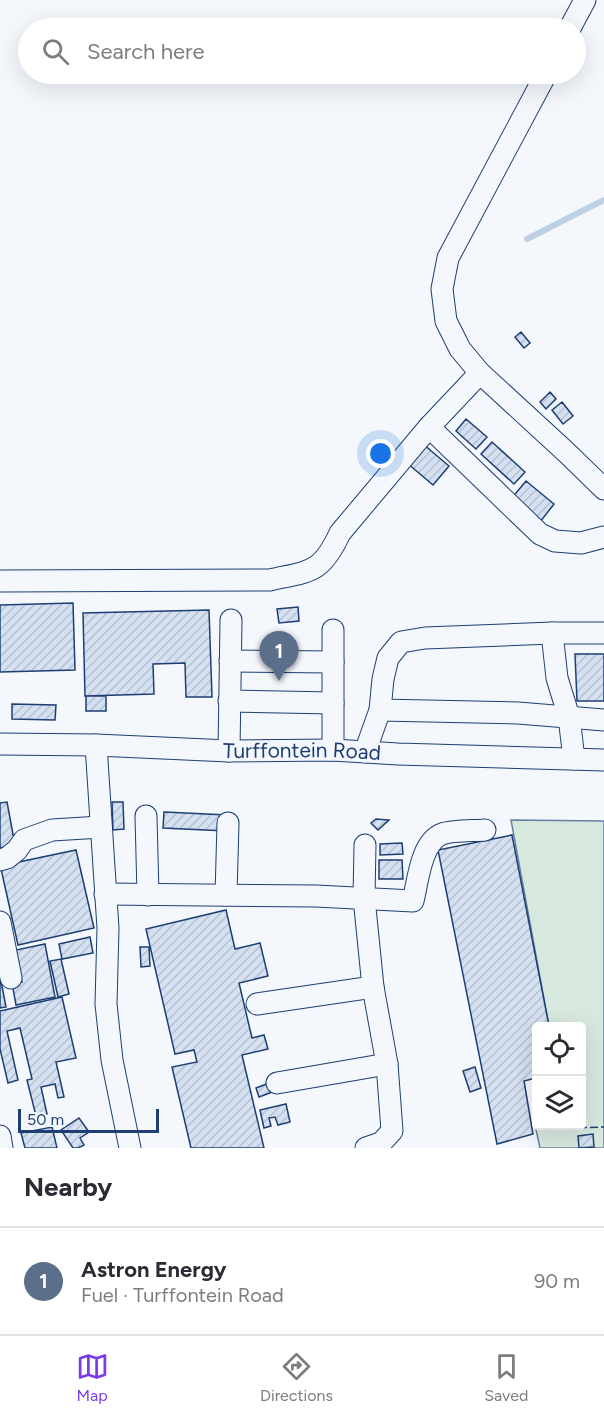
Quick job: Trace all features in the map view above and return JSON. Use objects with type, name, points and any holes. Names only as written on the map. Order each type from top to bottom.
[{"type":"street","points":[[575,18],[585,0]]},
{"type":"street","points":[[541,84],[448,258],[442,289],[446,321],[460,350],[480,373],[604,489]]},
{"type":"street","points":[[0,581],[270,580],[310,571],[322,564],[340,533],[429,427],[480,373]]},
{"type":"street","points":[[429,427],[540,534],[555,541],[581,543],[604,537]]},
{"type":"street","points":[[229,751],[231,620]]},
{"type":"street","points":[[333,630],[333,750]]},
{"type":"street","points":[[552,633],[557,678],[569,717],[573,759]]},
{"type":"street","points":[[365,752],[380,710],[388,658],[401,642],[425,638],[604,633]]},
{"type":"street","points":[[230,661],[333,662]]},
{"type":"street","points":[[229,701],[333,704]]},
{"type":"street","points":[[380,710],[518,713],[604,720]]},
{"type":"street","name":"Turffontein Road","points":[[0,744],[96,744],[229,751],[333,750],[604,760]]},
{"type":"street","points":[[96,744],[108,928],[105,1004],[112,1060],[130,1148]]},
{"type":"street","points":[[146,816],[148,895]]},
{"type":"street","points":[[226,895],[228,823]]},
{"type":"street","points":[[0,860],[7,858],[17,850],[24,840],[52,830],[101,827]]},
{"type":"street","points":[[105,894],[316,896],[413,901],[424,855],[432,839],[444,833],[485,830]]},
{"type":"street","points":[[366,845],[364,898],[373,987],[387,1064],[392,1131],[381,1143],[366,1148]]},
{"type":"street","points":[[0,922],[11,978]]},
{"type":"street","points":[[257,1004],[373,987]]},
{"type":"street","points":[[277,1083],[387,1064]]},
{"type":"street","points":[[0,1136],[2,1148]]},
{"type":"shaded area","points":[[511,820],[604,821],[604,1148],[540,1148],[536,1130],[586,1130],[586,1022],[548,1022]]},
{"type":"building","points":[[521,332],[530,343],[524,348],[515,337]]},
{"type":"building","points":[[550,392],[556,399],[546,409],[540,402]]},
{"type":"building","points":[[562,402],[573,416],[563,424],[552,410]]},
{"type":"building","points":[[466,419],[487,437],[476,449],[456,431]]},
{"type":"building","points":[[492,442],[525,472],[514,484],[481,454]]},
{"type":"building","points":[[423,444],[449,466],[433,485],[407,463]]},
{"type":"building","points":[[526,481],[554,504],[540,522],[511,499]]},
{"type":"building","points":[[73,603],[75,670],[0,672],[0,605]]},
{"type":"building","points":[[298,607],[299,621],[279,623],[277,609]]},
{"type":"building","points":[[209,610],[212,697],[186,697],[185,663],[153,664],[154,694],[85,696],[83,613]]},
{"type":"building","points":[[575,654],[604,654],[604,701],[577,701]]},
{"type":"building","points":[[86,696],[106,696],[106,711],[86,711]]},
{"type":"building","points":[[12,704],[56,705],[55,720],[12,719]]},
{"type":"building","points":[[7,802],[15,845],[0,848],[0,803]]},
{"type":"building","points":[[112,802],[123,802],[124,829],[113,830]]},
{"type":"building","points":[[164,812],[227,815],[226,831],[163,828]]},
{"type":"building","points":[[376,819],[389,820],[378,830],[371,823]]},
{"type":"building","points":[[512,835],[548,1022],[532,1022],[532,1079],[524,1081],[533,1134],[497,1144],[438,850]]},
{"type":"building","points":[[402,843],[403,854],[380,855],[380,844]]},
{"type":"building","points":[[76,850],[94,928],[18,945],[1,869],[14,863]]},
{"type":"building","points":[[379,860],[402,860],[403,879],[379,879]]},
{"type":"building","points":[[226,910],[235,949],[260,943],[268,976],[239,983],[252,1038],[264,1035],[268,1049],[242,1055],[264,1148],[191,1148],[172,1067],[197,1062],[194,1050],[175,1054],[146,929]]},
{"type":"building","points":[[90,937],[93,953],[62,959],[59,944]]},
{"type":"building","points":[[45,944],[55,997],[16,1005],[12,983],[22,982],[16,950]]},
{"type":"building","points":[[140,947],[149,947],[150,966],[141,967]]},
{"type":"building","points":[[61,959],[69,994],[58,997],[50,961]]},
{"type":"building","points":[[0,976],[6,1007],[0,1008]]},
{"type":"building","points":[[62,997],[76,1058],[56,1062],[64,1097],[58,1098],[55,1084],[41,1087],[47,1114],[36,1116],[27,1080],[32,1079],[20,1028],[7,1031],[18,1080],[8,1083],[0,1049],[0,1011]]},
{"type":"building","points":[[475,1067],[481,1088],[470,1092],[463,1071]]},
{"type":"building","points":[[272,1082],[275,1091],[259,1097],[256,1088]]},
{"type":"building","points":[[286,1104],[290,1122],[278,1125],[275,1117],[269,1118],[271,1126],[264,1128],[260,1110]]},
{"type":"building","points":[[79,1118],[89,1132],[80,1138],[84,1145],[73,1148],[61,1130]]},
{"type":"building","points":[[52,1127],[57,1148],[25,1148],[21,1133]]},
{"type":"building","points":[[593,1134],[594,1147],[579,1148],[578,1136]]},
{"type":"waterway","points":[[527,239],[604,200]]},
{"type":"fence","points":[[586,1128],[604,1127]]},
{"type":"place","name":"Astron Energy","points":[[279,681]]}]
